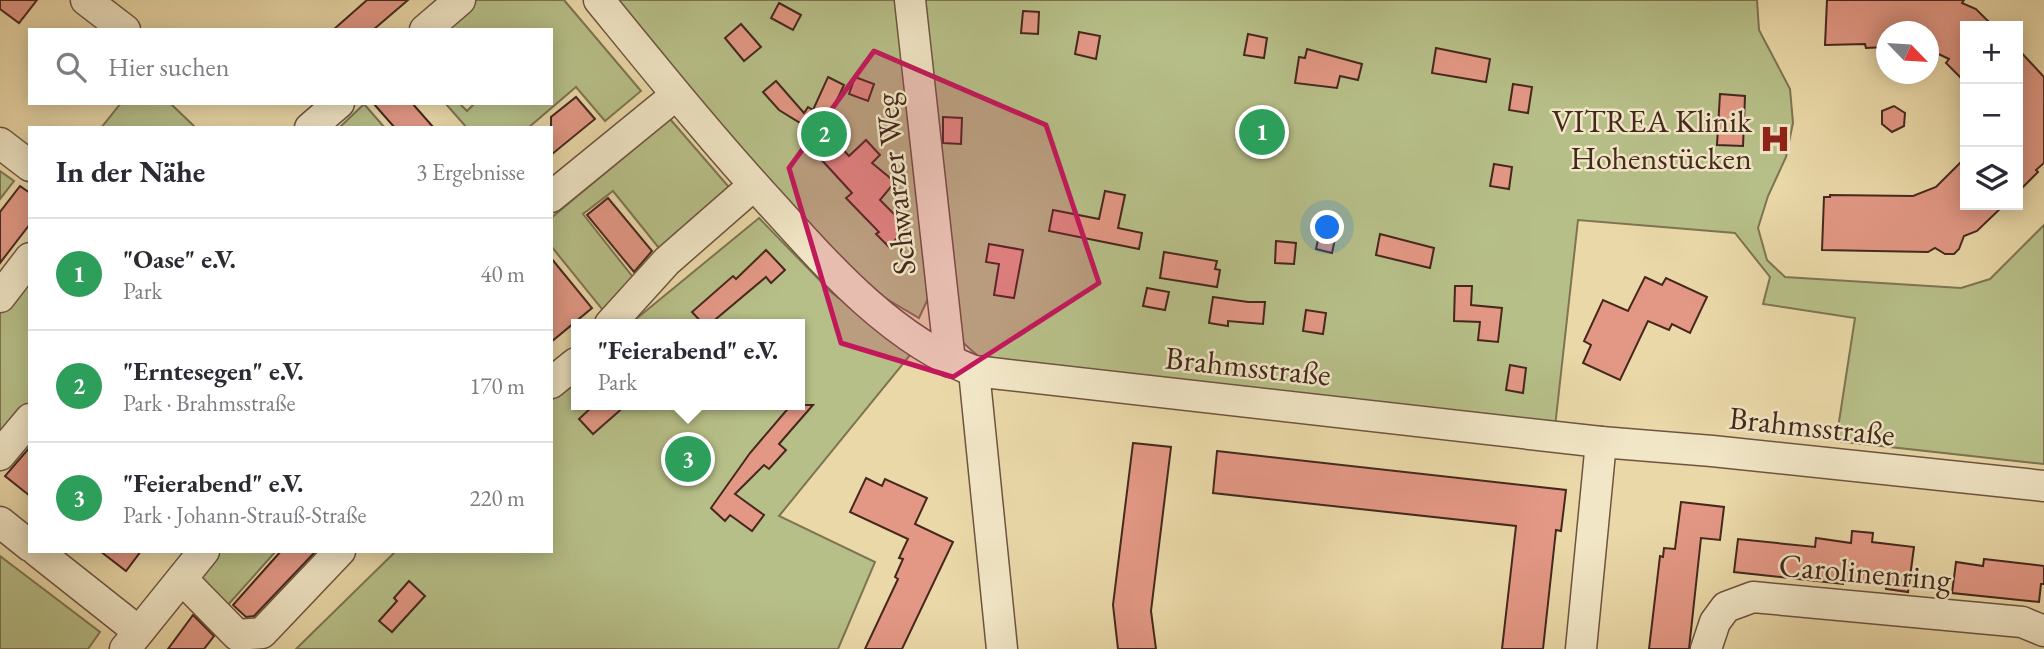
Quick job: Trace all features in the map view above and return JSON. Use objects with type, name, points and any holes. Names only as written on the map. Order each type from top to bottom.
[{"type":"street","points":[[86,0],[122,28]]},
{"type":"street","points":[[427,28],[460,0]]},
{"type":"street","name":"Brahmsstraße","points":[[599,0],[754,185],[848,287],[933,353],[962,366],[1601,442],[1723,452],[2044,486]]},
{"type":"street","name":"Schwarzer Weg","points":[[910,0],[1002,649]]},
{"type":"street","points":[[553,195],[676,95]]},
{"type":"street","points":[[312,126],[337,105]]},
{"type":"street","points":[[0,143],[28,164]]},
{"type":"street","points":[[615,319],[667,261],[754,185]]},
{"type":"street","points":[[0,297],[28,261]]},
{"type":"street","points":[[553,381],[571,367]]},
{"type":"street","points":[[0,455],[28,421]]},
{"type":"street","points":[[1581,649],[1601,442]]},
{"type":"street","points":[[0,522],[28,544]]},
{"type":"street","points":[[39,553],[131,640],[202,553]]},
{"type":"street","points":[[182,579],[232,642],[262,633],[338,553]]},
{"type":"street","name":"Carolinenring","points":[[1706,649],[1714,622],[1726,607],[1753,597],[2022,622],[2044,631]]},
{"type":"highlighted area","points":[[874,51],[1046,125],[1099,283],[953,377],[841,343],[789,168]]},
{"type":"green space","points":[[473,0],[564,0],[641,91],[605,121],[576,87],[530,126],[465,126],[447,105],[461,105],[467,111],[473,105],[553,105],[553,28],[451,28],[449,21]]},
{"type":"green space","points":[[615,0],[902,0],[931,292],[919,318],[850,273],[805,225]]},
{"type":"green space","points":[[924,0],[1757,0],[1759,30],[1790,89],[1793,123],[1786,157],[1768,196],[1758,228],[1767,260],[1785,277],[1961,288],[1990,279],[2044,225],[2044,464],[1836,441],[1855,318],[1763,304],[1770,277],[1735,233],[1578,220],[1555,427],[978,356],[960,340]]},
{"type":"green space","points":[[119,105],[172,105],[194,126],[103,126]]},
{"type":"green space","points":[[365,105],[383,126],[341,126]]},
{"type":"green space","points":[[670,119],[734,193],[663,253],[613,191],[583,214],[636,281],[606,314],[553,248],[553,216]]},
{"type":"green space","points":[[0,171],[14,181],[0,199]]},
{"type":"green space","points":[[759,218],[831,292],[911,354],[779,516],[875,562],[838,649],[296,649],[394,553],[553,553],[553,399],[571,381],[571,410],[805,410],[805,319],[636,319]]},
{"type":"green space","points":[[28,267],[28,416],[0,450],[0,302]]},
{"type":"green space","points":[[218,553],[274,553],[227,606],[199,576]]},
{"type":"green space","points":[[0,556],[100,632],[88,649],[0,649]]},
{"type":"building","points":[[0,0],[37,0],[19,23],[0,9]]},
{"type":"building","points":[[367,0],[408,0],[375,28],[335,28]]},
{"type":"building","points":[[1827,0],[1964,0],[1962,3],[1976,9],[1988,21],[1960,21],[1960,77],[1946,63],[1949,59],[1939,54],[1939,21],[1876,21],[1876,48],[1866,48],[1865,44],[1825,45]]},
{"type":"building","points":[[779,3],[801,15],[793,30],[771,18]]},
{"type":"building","points":[[1023,11],[1039,12],[1038,34],[1021,33]]},
{"type":"building","points":[[741,24],[761,47],[744,61],[725,38]]},
{"type":"building","points":[[1079,32],[1100,36],[1096,59],[1075,54]]},
{"type":"building","points":[[1248,34],[1267,38],[1264,58],[1244,55]]},
{"type":"building","points":[[1436,48],[1490,59],[1486,82],[1432,73]]},
{"type":"building","points":[[1307,49],[1362,64],[1358,80],[1340,76],[1337,88],[1295,83],[1299,57],[1305,58]]},
{"type":"building","points":[[2023,54],[2044,77],[2044,163],[2036,170],[2038,172],[2023,187]]},
{"type":"building","points":[[828,77],[844,85],[828,119],[832,122],[823,137],[779,110],[763,92],[776,81],[804,113],[808,107],[813,110]]},
{"type":"building","points":[[855,77],[874,84],[868,101],[849,94]]},
{"type":"building","points":[[1513,84],[1532,87],[1528,113],[1509,110]]},
{"type":"building","points":[[1720,94],[1745,96],[1743,146],[1717,145]]},
{"type":"building","points":[[576,97],[595,119],[553,153],[551,117]]},
{"type":"building","points":[[375,105],[414,105],[432,126],[393,126]]},
{"type":"building","points":[[1894,106],[1905,113],[1904,126],[1892,132],[1882,124],[1882,111]]},
{"type":"building","points":[[943,117],[962,118],[961,144],[943,143]]},
{"type":"building","points":[[866,140],[880,155],[872,163],[895,182],[880,200],[907,227],[889,247],[876,234],[879,232],[846,198],[852,193],[819,157],[835,141],[849,156]]},
{"type":"building","points":[[1960,163],[1960,210],[1999,210],[1977,231],[1964,236],[1954,254],[1945,254],[1935,248],[1928,252],[1822,250],[1824,197],[1913,196],[1936,187]]},
{"type":"building","points":[[1494,164],[1512,167],[1509,189],[1490,186]]},
{"type":"building","points":[[20,186],[28,192],[28,227],[0,263],[0,212]]},
{"type":"building","points":[[1105,191],[1125,195],[1118,228],[1142,233],[1139,249],[1049,231],[1053,210],[1099,219]]},
{"type":"building","points":[[608,198],[652,251],[634,272],[587,215]]},
{"type":"building","points":[[1322,221],[1338,225],[1332,253],[1316,249]]},
{"type":"building","points":[[1380,234],[1434,248],[1430,268],[1376,255]]},
{"type":"building","points":[[1276,241],[1296,243],[1294,264],[1275,263]]},
{"type":"building","points":[[989,244],[1023,250],[1014,298],[994,295],[999,264],[986,262]]},
{"type":"building","points":[[766,250],[785,270],[771,283],[766,277],[716,319],[698,319],[692,312],[733,276],[736,279]]},
{"type":"building","points":[[1164,252],[1217,261],[1215,269],[1220,270],[1217,287],[1160,278]]},
{"type":"building","points":[[553,260],[592,308],[579,319],[571,319],[571,325],[553,340]]},
{"type":"building","points":[[1645,277],[1662,285],[1666,278],[1707,297],[1690,333],[1672,324],[1669,330],[1648,321],[1620,380],[1583,363],[1591,345],[1584,341],[1603,300],[1628,311]]},
{"type":"building","points":[[1455,286],[1472,286],[1471,305],[1502,308],[1498,342],[1478,340],[1480,322],[1454,321]]},
{"type":"building","points":[[1147,288],[1169,292],[1165,310],[1143,306]]},
{"type":"building","points":[[1213,297],[1265,302],[1263,324],[1228,321],[1228,326],[1209,323]]},
{"type":"building","points":[[1306,310],[1326,313],[1323,334],[1303,331]]},
{"type":"building","points":[[1510,365],[1526,368],[1523,393],[1506,390]]},
{"type":"building","points":[[805,405],[813,405],[779,444],[786,450],[769,469],[764,465],[735,494],[764,515],[752,531],[730,515],[725,521],[711,508],[750,453],[787,410],[805,410]]},
{"type":"building","points":[[589,410],[620,410],[593,434],[579,419]]},
{"type":"building","points":[[1133,443],[1171,447],[1151,611],[1156,649],[1118,649],[1113,605]]},
{"type":"building","points":[[28,449],[28,494],[5,476]]},
{"type":"building","points":[[1217,451],[1566,490],[1561,531],[1556,530],[1543,649],[1502,649],[1516,526],[1213,493]]},
{"type":"building","points":[[866,478],[882,486],[885,479],[927,498],[915,524],[953,542],[902,649],[865,649],[898,579],[895,577],[903,559],[899,558],[908,539],[850,512]]},
{"type":"building","points":[[1681,502],[1724,507],[1720,540],[1701,538],[1689,649],[1649,649],[1660,556],[1663,557],[1664,548],[1675,549]]},
{"type":"building","points":[[1852,531],[1873,533],[1872,542],[1914,547],[1908,592],[1886,589],[1886,585],[1843,580],[1843,584],[1734,572],[1738,539],[1815,547],[1816,538],[1851,543]]},
{"type":"building","points":[[103,553],[140,553],[126,571]]},
{"type":"building","points":[[279,553],[314,553],[254,616],[246,617],[233,605]]},
{"type":"building","points":[[1984,559],[2044,566],[2044,584],[2041,584],[2039,602],[1952,593],[1956,562],[1983,566]]},
{"type":"building","points":[[409,581],[425,596],[392,632],[379,621],[397,601],[394,598]]},
{"type":"building","points":[[193,615],[214,636],[204,649],[168,649]]},
{"type":"place","name":"\"Oase\" e.V.","points":[[1262,132]]},
{"type":"place","name":"\"Erntesegen\" e.V.","points":[[824,134]]},
{"type":"place","name":"VITREA Klinik Hohenstücken","points":[[1775,139]]},
{"type":"place","name":"\"Feierabend\" e.V.","points":[[688,459]]}]
